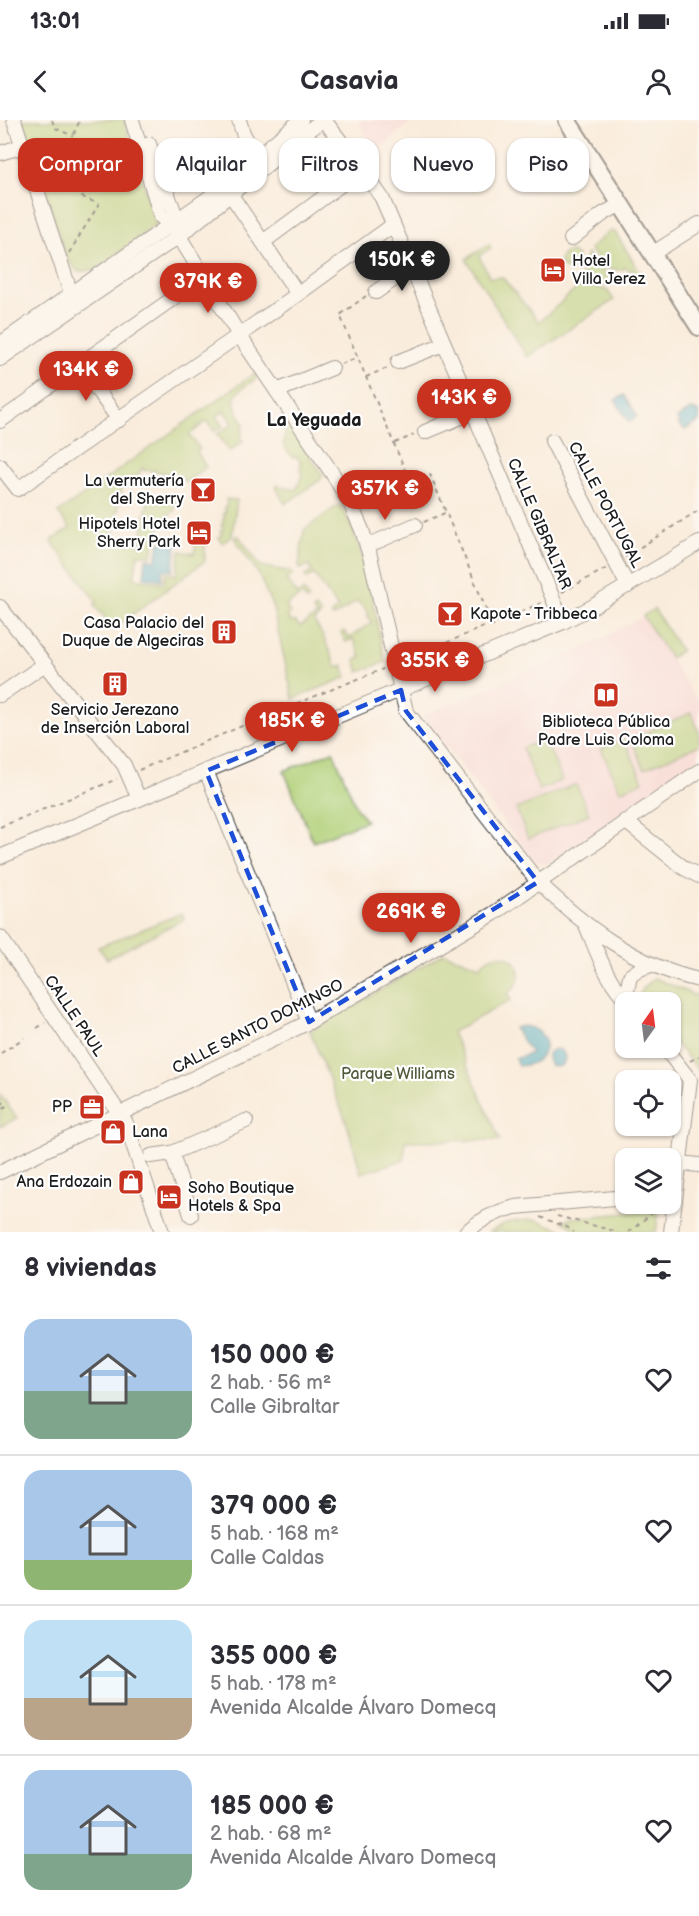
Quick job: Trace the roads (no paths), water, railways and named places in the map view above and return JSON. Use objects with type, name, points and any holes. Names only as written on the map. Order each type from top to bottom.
[{"type":"main road","points":[[567,120],[699,327]]},
{"type":"street","points":[[132,120],[161,218],[170,224],[179,236],[239,335],[351,505],[367,546],[406,711],[538,882],[585,923],[628,953],[651,965],[680,976],[699,980]]},
{"type":"street","points":[[141,120],[174,211],[170,224]]},
{"type":"street","points":[[239,120],[248,138]]},
{"type":"street","points":[[267,156],[301,120]]},
{"type":"street","points":[[267,159],[323,120]]},
{"type":"street","name":"CALLE GIBRALTAR","points":[[323,120],[337,138]]},
{"type":"street","points":[[0,153],[18,147]]},
{"type":"street","points":[[38,192],[73,300]]},
{"type":"street","points":[[0,359],[170,224],[217,192]]},
{"type":"street","points":[[0,344],[179,236],[234,192]]},
{"type":"street","points":[[263,242],[331,192]]},
{"type":"street","name":"CALLE GIBRALTAR","points":[[378,192],[563,622]]},
{"type":"street","points":[[167,194],[181,205],[194,207]]},
{"type":"street","points":[[231,195],[298,294]]},
{"type":"street","points":[[571,239],[603,214],[621,204]]},
{"type":"street","points":[[652,254],[699,224]]},
{"type":"street","points":[[0,466],[18,489],[393,225]]},
{"type":"street","points":[[376,292],[411,267]]},
{"type":"street","points":[[0,421],[203,278]]},
{"type":"street","points":[[398,362],[444,344]]},
{"type":"street","points":[[79,365],[119,420]]},
{"type":"street","points":[[277,391],[332,368]]},
{"type":"street","points":[[425,432],[473,412]]},
{"type":"street","name":"CALLE PORTUGAL","points":[[552,441],[628,586]]},
{"type":"street","points":[[367,546],[415,525]]},
{"type":"street","points":[[0,857],[563,622],[699,543]]},
{"type":"street","points":[[0,607],[124,765],[139,799]]},
{"type":"street","points":[[0,695],[45,664]]},
{"type":"street","points":[[206,771],[309,1022]]},
{"type":"street","name":"CALLE SANTO DOMINGO","points":[[0,1172],[309,1022],[493,914],[699,771]]},
{"type":"street","points":[[625,821],[684,868],[698,875]]},
{"type":"street","points":[[585,923],[619,992]]},
{"type":"street","name":"CALLE PAUL","points":[[0,937],[96,1070],[126,1123],[162,1232]]},
{"type":"street","points":[[627,992],[630,976],[628,953]]},
{"type":"street","points":[[630,976],[651,965]]},
{"type":"street","points":[[673,1058],[690,1080],[681,1148]]},
{"type":"street","points":[[151,1156],[172,1153],[246,1121]]},
{"type":"street","points":[[172,1153],[191,1215]]},
{"type":"street","points":[[681,1163],[699,1165]]},
{"type":"street","points":[[466,1232],[490,1215],[515,1207],[615,1198]]},
{"type":"street","points":[[671,1232],[672,1214]]},
{"type":"water","points":[[624,395],[637,416],[629,422],[615,400]]},
{"type":"water","points":[[691,409],[699,412],[699,422],[685,430],[679,425],[677,418]]},
{"type":"water","points":[[159,542],[177,544],[173,571],[163,570],[162,580],[144,577],[146,558],[156,560]]},
{"type":"water","points":[[523,1026],[533,1028],[540,1033],[545,1047],[538,1060],[518,1066],[515,1059],[531,1053],[514,1028]]},
{"type":"water","points":[[552,1049],[560,1049],[565,1054],[563,1065],[552,1067],[547,1062],[547,1054]]},
{"type":"place","name":"Hotel Villa Jerez","points":[[553,270]]},
{"type":"place","name":"La vermutería del Sherry","points":[[203,490]]},
{"type":"place","name":"Hipotels Hotel Sherry Park","points":[[199,533]]},
{"type":"place","name":"Kapote - Tribbeca","points":[[450,614]]},
{"type":"place","name":"Casa Palacio del Duque de Algeciras","points":[[224,632]]},
{"type":"place","name":"Servicio Jerezano de Inserción Laboral","points":[[115,684]]},
{"type":"place","name":"Biblioteca Pública Padre Luis Coloma","points":[[606,695]]},
{"type":"place","name":"PP","points":[[92,1107]]},
{"type":"place","name":"Lana","points":[[113,1132]]},
{"type":"place","name":"Ana Erdozain","points":[[131,1182]]},
{"type":"place","name":"Soho Boutique Hotels & Spa","points":[[169,1197]]},
{"type":"district","name":"La Yeguada","points":[[314,420]]},
{"type":"park label","name":"Parque Williams","points":[[398,1074]]}]
